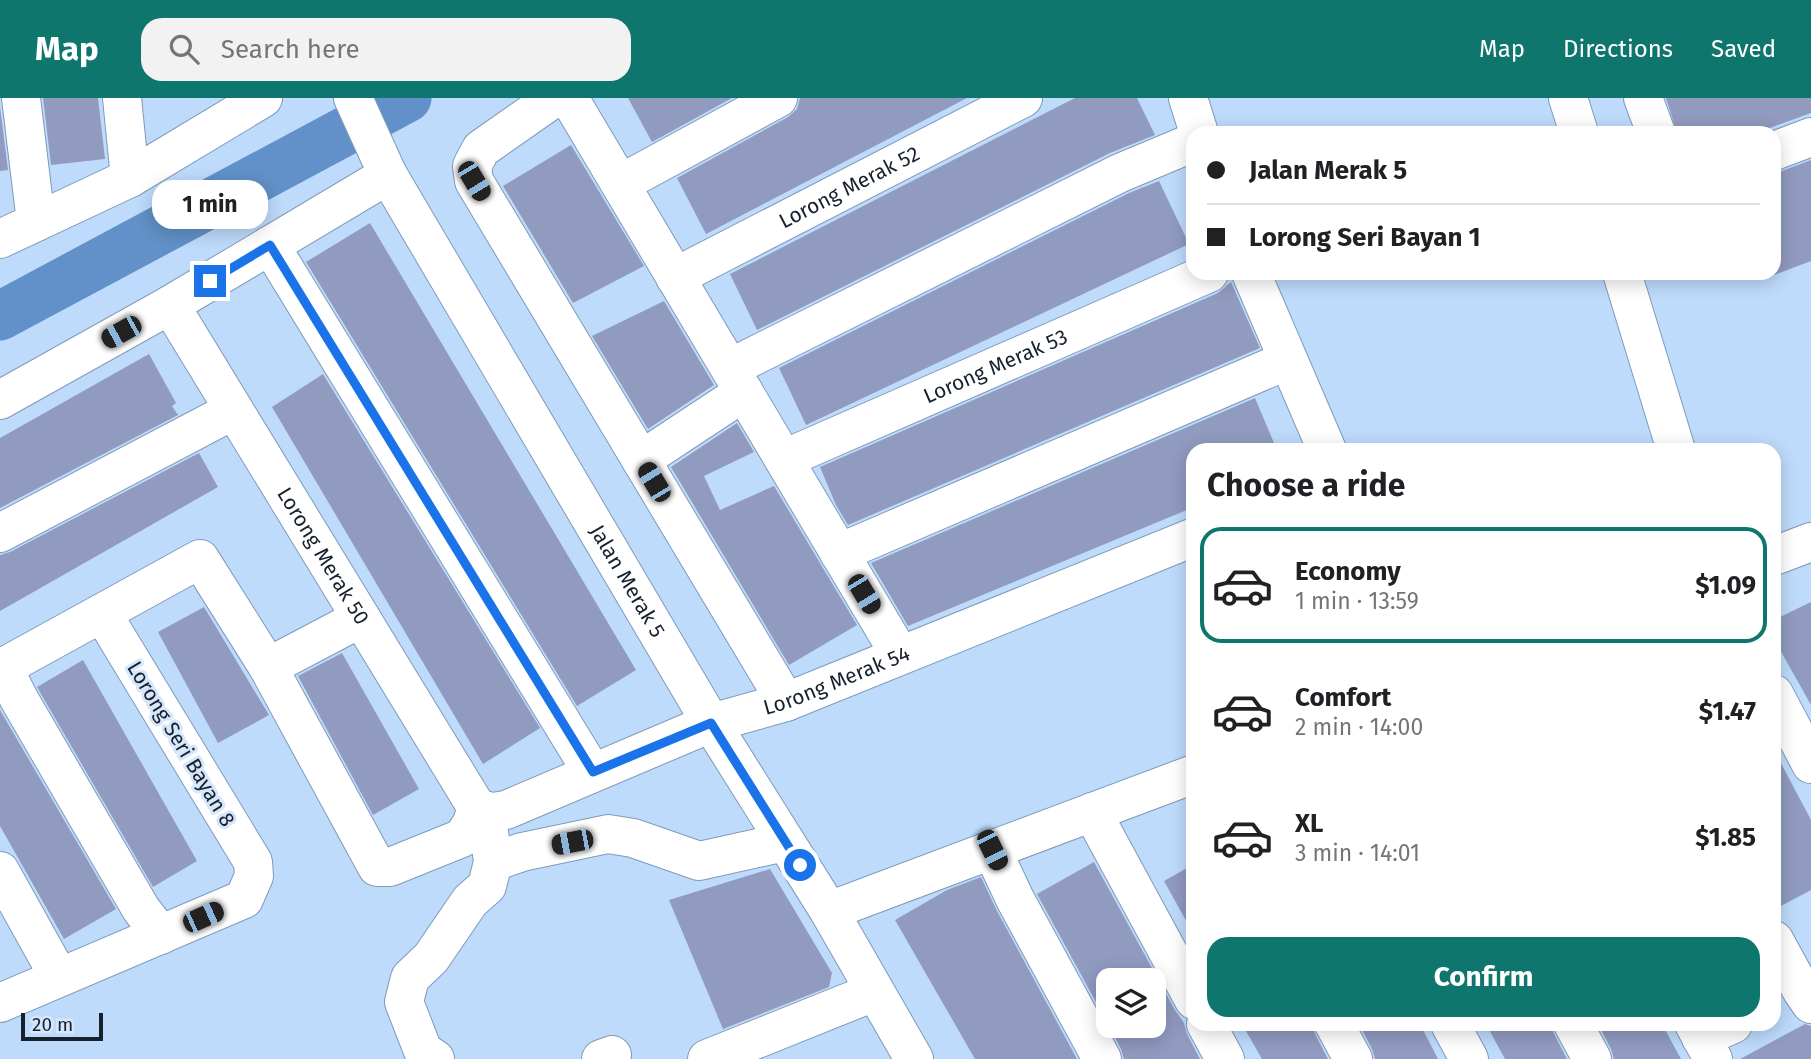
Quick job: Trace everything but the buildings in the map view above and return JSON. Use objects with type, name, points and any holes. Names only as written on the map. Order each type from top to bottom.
[{"type":"street","points":[[21,98],[36,222]]},
{"type":"street","points":[[122,98],[130,178]]},
{"type":"street","points":[[0,239],[130,178],[218,111],[263,98]]},
{"type":"street","name":"Jalan Merak 5","points":[[353,98],[384,163],[711,723],[829,911],[914,1059]]},
{"type":"street","points":[[554,98],[481,149],[472,166],[474,181],[786,702]]},
{"type":"street","points":[[569,98],[900,655]]},
{"type":"street","points":[[620,184],[778,98]]},
{"type":"street","name":"Lorong Merak 52","points":[[676,277],[1023,98]]},
{"type":"street","points":[[1188,98],[1197,126]]},
{"type":"street","points":[[1568,98],[1577,126]]},
{"type":"street","points":[[1643,98],[1653,126]]},
{"type":"street","points":[[1781,148],[1811,137]]},
{"type":"street","points":[[641,460],[737,380],[1120,173],[1186,145]]},
{"type":"street","points":[[0,400],[170,305],[270,245],[384,163]]},
{"type":"street","points":[[270,245],[593,772]]},
{"type":"street","name":"Lorong Merak 53","points":[[784,459],[1193,280]]},
{"type":"street","points":[[1254,280],[1324,443]]},
{"type":"street","points":[[1624,280],[1674,443]]},
{"type":"street","name":"Lorong Merak 50","points":[[170,305],[477,808],[489,832],[493,862]]},
{"type":"street","points":[[839,553],[1288,360]]},
{"type":"street","points":[[0,533],[234,410]]},
{"type":"street","name":"Lorong Merak 54","points":[[477,808],[492,812],[506,810],[711,723],[786,702],[1186,540]]},
{"type":"street","points":[[1781,553],[1811,542]]},
{"type":"street","points":[[0,1003],[161,935],[141,909],[2,668],[200,559],[268,667],[377,867],[390,867],[462,838],[471,825],[477,808]]},
{"type":"street","name":"Lorong Seri Bayan 8","points":[[102,613],[253,862],[254,876],[244,898],[161,935]]},
{"type":"street","points":[[268,667],[361,618]]},
{"type":"street","points":[[1781,707],[1811,764]]},
{"type":"street","points":[[829,911],[1186,777]]},
{"type":"street","points":[[1093,812],[1186,985]]},
{"type":"street","points":[[435,1059],[423,1051],[404,1002],[410,978],[431,958],[470,901],[487,886],[493,862],[522,852],[608,834],[633,838],[699,861],[785,842]]},
{"type":"street","points":[[992,850],[1015,899],[1102,1059]]},
{"type":"street","points":[[0,871],[59,977]]},
{"type":"street","points":[[1781,955],[1801,999]]},
{"type":"street","points":[[707,1059],[762,1049],[874,992]]},
{"type":"street","points":[[1210,1031],[1225,1059]]},
{"type":"street","points":[[1338,1031],[1353,1059]]},
{"type":"street","points":[[1454,1031],[1469,1059]]},
{"type":"street","points":[[1577,1031],[1592,1059]]},
{"type":"waterway","points":[[0,316],[407,98]]},
{"type":"route","points":[[210,281],[270,245],[593,772],[711,723],[800,865]]}]
